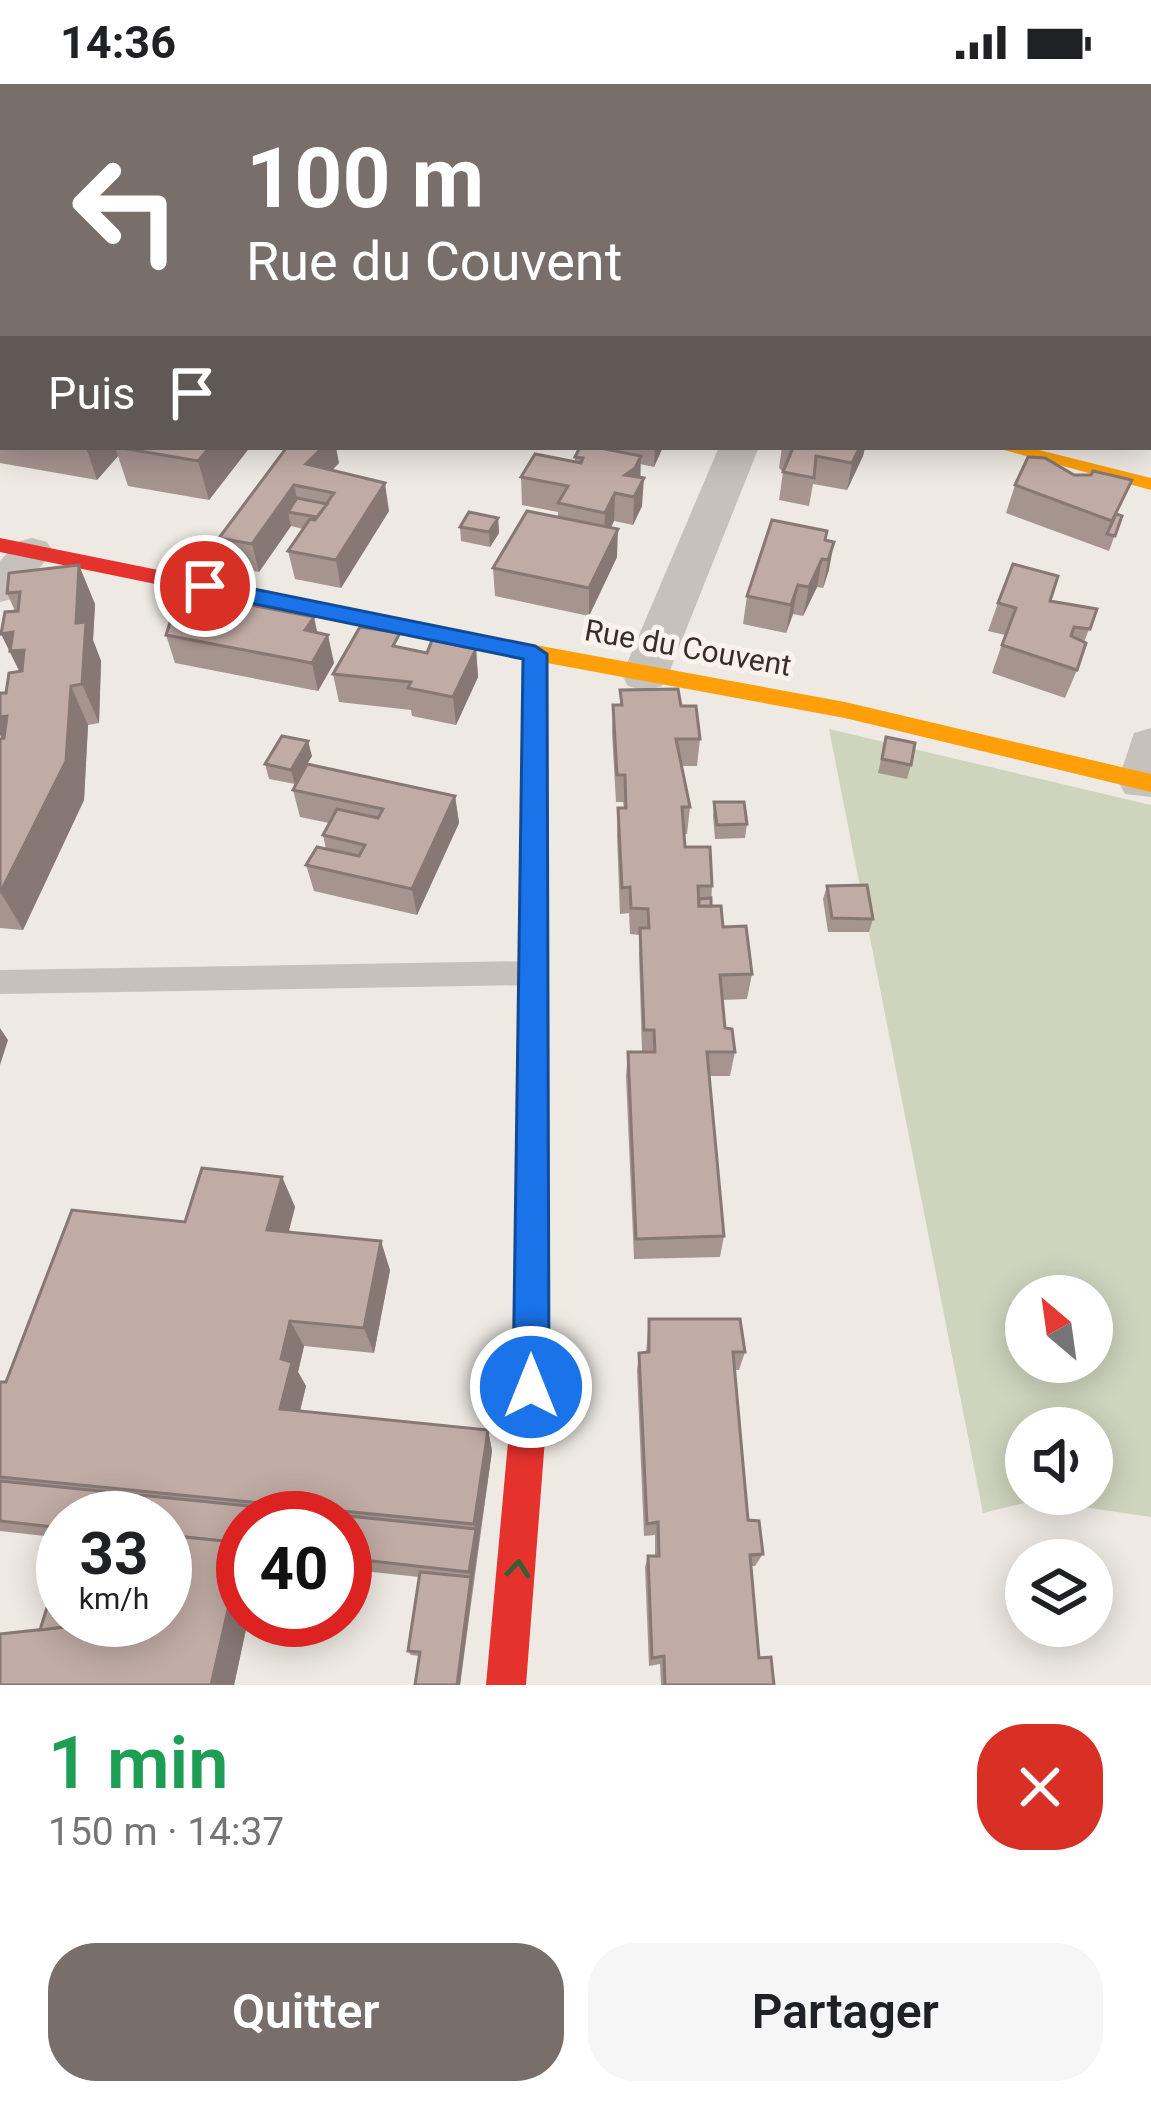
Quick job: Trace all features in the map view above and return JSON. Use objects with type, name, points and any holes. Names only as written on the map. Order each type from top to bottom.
[{"type":"street","points":[[645,674],[738,450]]},
{"type":"street","points":[[1016,450],[1151,484]]},
{"type":"street","points":[[0,588],[16,548]]},
{"type":"street","name":"Rue du Couvent","points":[[16,548],[535,654],[1148,770]]},
{"type":"street","points":[[506,1685],[531,1387],[535,654]]},
{"type":"lane","points":[[0,982],[532,973]]},
{"type":"green space","points":[[829,729],[1151,805],[1151,1517],[1113,1511],[1113,1407],[1005,1407],[1005,1508],[983,1513]]},
{"type":"building","points":[[134,450],[207,450],[198,461]]},
{"type":"building","points":[[285,450],[320,450],[306,464],[385,483],[336,560],[288,551],[334,493],[294,485],[252,544],[219,538]]},
{"type":"building","points":[[578,450],[641,456],[625,475],[644,478],[634,497],[615,493],[605,513],[558,503],[568,486],[521,477],[535,454],[581,463],[583,458],[575,457]]},
{"type":"building","points":[[792,450],[858,450],[852,463],[816,456],[814,478],[783,472]]},
{"type":"building","points":[[1028,457],[1045,458],[1074,475],[1093,471],[1132,480],[1112,521],[1015,485]]},
{"type":"building","points":[[297,498],[327,504],[317,517],[288,512]]},
{"type":"building","points":[[527,511],[618,529],[589,588],[493,568]]},
{"type":"building","points":[[469,512],[498,518],[489,532],[460,527]]},
{"type":"building","points":[[1116,514],[1122,516],[1115,536],[1107,534]]},
{"type":"building","points":[[772,520],[827,531],[825,540],[834,542],[809,587],[798,585],[791,605],[747,596]]},
{"type":"building","points":[[1013,564],[1058,576],[1050,601],[1097,609],[1090,629],[1074,627],[1071,636],[1086,643],[1077,670],[1002,645],[1016,608],[998,603]]},
{"type":"building","points":[[79,565],[76,623],[86,622],[82,684],[71,686],[66,761],[0,893],[0,739],[7,716],[0,717],[0,693],[6,693],[9,673],[22,671],[24,650],[10,651],[13,632],[1,634],[5,612],[18,611],[20,592],[7,593],[9,573]]},
{"type":"building","points":[[213,598],[314,617],[305,630],[328,635],[312,663],[166,635],[177,600],[207,607]]},
{"type":"building","points":[[360,627],[400,633],[393,646],[427,653],[432,640],[476,649],[453,697],[408,688],[411,682],[333,674]]},
{"type":"building","points":[[678,689],[681,706],[696,706],[700,739],[676,739],[690,807],[682,807],[685,847],[710,847],[712,886],[698,886],[699,906],[721,906],[723,927],[746,926],[752,974],[720,975],[725,1028],[732,1029],[735,1052],[707,1052],[724,1236],[636,1239],[628,1052],[655,1052],[654,1030],[644,1030],[640,928],[649,928],[648,909],[631,908],[630,887],[622,888],[618,808],[626,808],[625,775],[617,775],[613,705],[622,705],[620,690]]},
{"type":"building","points":[[282,736],[308,741],[291,770],[265,764]]},
{"type":"building","points":[[886,737],[915,743],[911,765],[882,759]]},
{"type":"building","points":[[307,764],[455,796],[412,889],[306,865],[317,847],[359,856],[365,845],[323,835],[337,809],[378,818],[383,809],[293,790]]},
{"type":"building","points":[[714,802],[744,802],[747,824],[717,825]]},
{"type":"building","points":[[867,885],[873,919],[832,918],[827,886]]},
{"type":"building","points":[[202,1168],[282,1177],[267,1230],[381,1241],[364,1328],[290,1321],[281,1359],[292,1362],[280,1409],[488,1430],[474,1524],[372,1514],[372,1491],[216,1491],[216,1498],[192,1496],[192,1491],[141,1491],[0,1477],[0,1382],[6,1382],[72,1210],[185,1222]]},
{"type":"building","points":[[649,1319],[740,1319],[745,1352],[733,1352],[748,1520],[759,1521],[763,1554],[750,1555],[759,1658],[771,1657],[774,1685],[665,1685],[664,1656],[652,1658],[648,1556],[659,1556],[658,1522],[647,1524],[639,1353],[649,1352]]},
{"type":"building","points":[[0,1481],[99,1491],[36,1491],[36,1525],[0,1521]]},
{"type":"building","points":[[192,1500],[216,1503],[216,1540],[192,1538]]},
{"type":"building","points":[[372,1519],[476,1529],[469,1572],[372,1561]]},
{"type":"building","points":[[192,1538],[216,1540],[220,1647],[211,1685],[0,1685],[0,1634],[36,1630],[36,1647],[192,1647]]},
{"type":"building","points":[[420,1572],[471,1577],[457,1685],[415,1685],[420,1652],[408,1651]]},
{"type":"traffic: slow","points":[[1015,450],[1151,484]]},
{"type":"traffic: slow","points":[[470,641],[845,710],[1151,783]]},
{"type":"traffic: slow","points":[[532,1156],[535,654]]},
{"type":"traffic: jam","points":[[0,545],[470,641]]},
{"type":"traffic: jam","points":[[506,1685],[531,1387],[532,1156]]},
{"type":"route","points":[[205,586],[535,654],[531,1387]]}]
